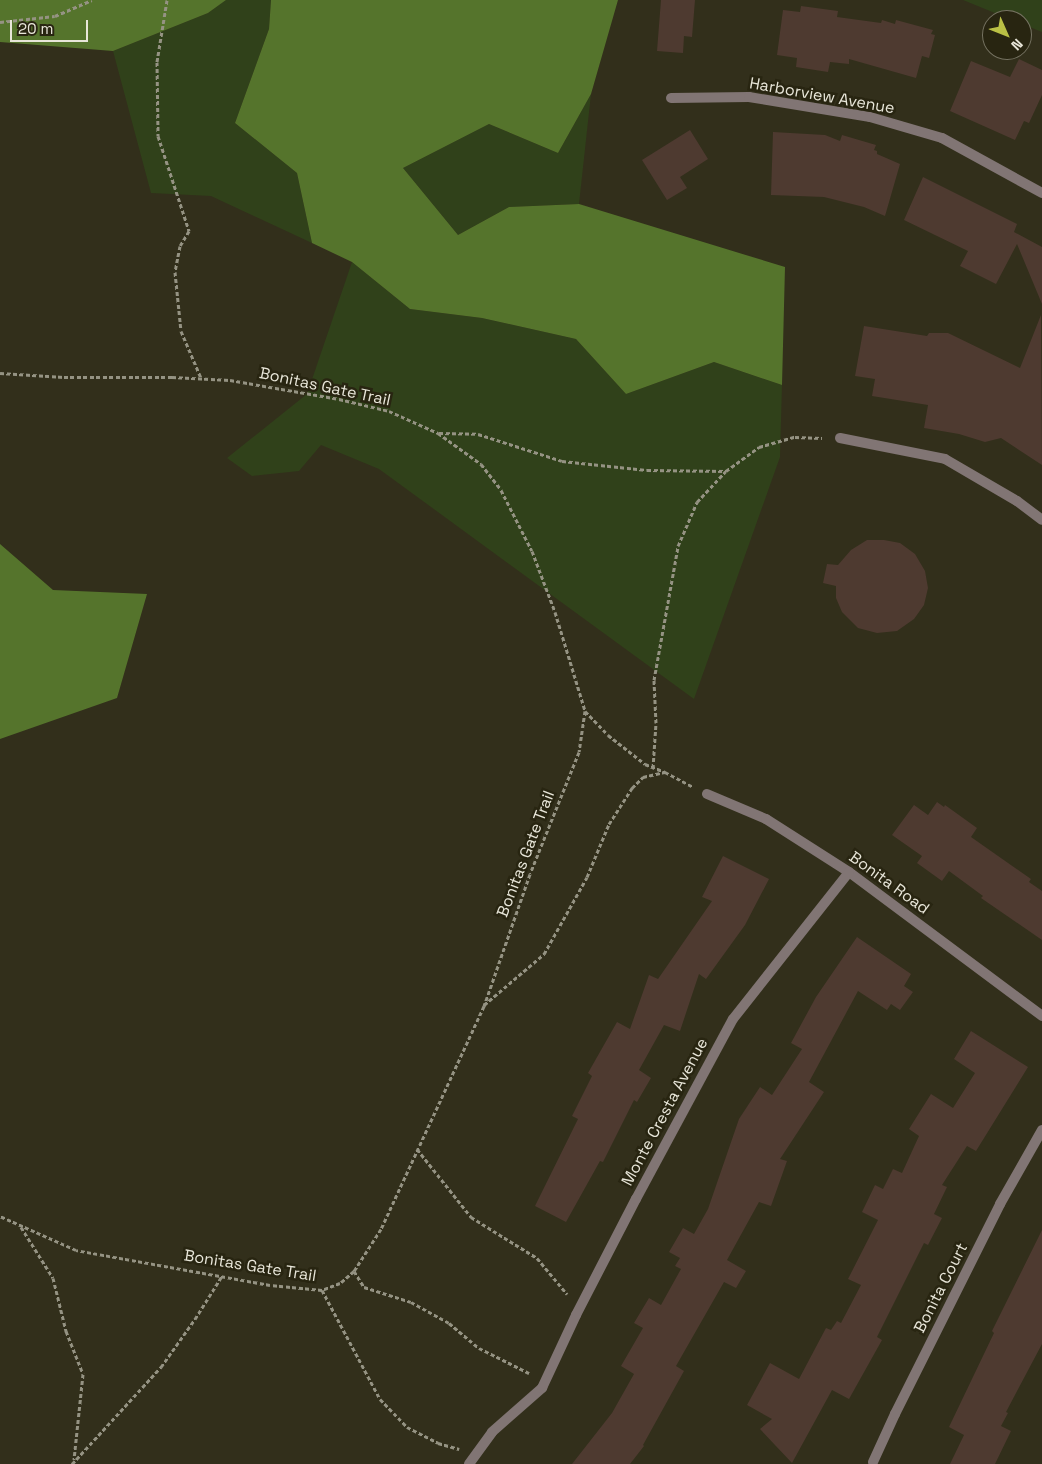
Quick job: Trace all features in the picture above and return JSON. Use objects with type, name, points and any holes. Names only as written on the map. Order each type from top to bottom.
[{"type":"street","name":"Harborview Avenue","points":[[671,98],[749,97],[870,117],[942,138],[1042,193]]},
{"type":"street","points":[[840,438],[945,459],[1017,501],[1042,520]]},
{"type":"street","name":"Bonita Road","points":[[706,794],[766,819],[849,872],[1042,1016]]},
{"type":"street","name":"Monte Cresta Avenue","points":[[543,1385],[580,1308],[733,1019],[849,872]]},
{"type":"street","name":"Bonita Court","points":[[873,1462],[1000,1204],[1042,1130]]},
{"type":"street","points":[[469,1464],[492,1432],[543,1385]]},
{"type":"path","points":[[0,22],[55,16],[92,0]]},
{"type":"path","points":[[167,0],[157,62],[158,136],[189,231],[180,246],[175,272],[181,331],[200,378]]},
{"type":"path","name":"Bonitas Gate Trail","points":[[0,373],[64,377],[230,380],[339,399],[389,411],[438,432],[481,464],[501,490],[532,551],[555,612],[585,711],[578,752],[530,874],[484,1006],[382,1228],[354,1270],[340,1283],[322,1290],[270,1285],[76,1250],[0,1216]]},
{"type":"path","points":[[438,432],[478,434],[562,461],[647,470],[726,471]]},
{"type":"path","points":[[653,768],[656,723],[654,680],[678,546],[697,502],[726,471],[759,447],[795,437],[840,438]]},
{"type":"path","name":"Bonitas Gate Trail","points":[[585,711],[608,735],[645,764],[665,772],[706,794]]},
{"type":"path","name":"Bonitas Gate Trail","points":[[484,1006],[544,954],[587,877],[609,824],[632,788],[643,777],[665,772]]},
{"type":"path","points":[[417,1149],[471,1217],[537,1258],[580,1308]]},
{"type":"path","points":[[21,1226],[53,1278],[66,1331],[83,1374],[73,1462]]},
{"type":"path","points":[[354,1270],[364,1287],[411,1302],[449,1323],[480,1348],[543,1385]]},
{"type":"path","points":[[73,1462],[108,1427],[160,1367],[196,1319],[222,1276]]},
{"type":"path","points":[[322,1290],[380,1399],[406,1428],[438,1443],[477,1454]]},
{"type":"green space","points":[[0,0],[226,0],[208,13],[113,51],[0,42]]},
{"type":"green space","points":[[226,0],[271,0],[269,29],[235,123],[297,173],[312,243],[211,196],[151,193],[113,51],[208,13]]},
{"type":"green space","points":[[271,0],[618,0],[591,94],[558,153],[489,124],[403,168],[458,235],[509,207],[579,204],[785,267],[782,385],[714,362],[626,394],[576,339],[482,318],[410,309],[352,262],[312,243],[297,173],[235,123],[269,29]]},
{"type":"green space","points":[[963,0],[1042,0],[1042,32],[1032,28],[1032,10],[988,10]]},
{"type":"green space","points":[[591,94],[579,204],[509,207],[458,235],[403,168],[489,124],[558,153]]},
{"type":"green space","points":[[352,262],[410,309],[482,318],[576,339],[626,394],[714,362],[782,385],[780,457],[694,699],[379,469],[321,445],[299,471],[252,476],[227,458],[307,394]]},
{"type":"green space","points":[[0,544],[53,590],[147,594],[117,698],[0,739]]},
{"type":"building","points":[[661,0],[695,0],[692,37],[684,36],[683,53],[657,51]]},
{"type":"building","points":[[801,6],[838,11],[837,17],[881,23],[882,20],[895,24],[896,20],[933,30],[931,34],[935,35],[929,58],[922,56],[916,78],[849,59],[849,64],[830,62],[828,72],[796,67],[797,58],[777,55],[783,10],[800,12]]},
{"type":"building","points":[[1018,60],[1042,70],[1042,95],[1029,123],[1024,121],[1015,140],[950,111],[971,61],[1010,77]]},
{"type":"building","points":[[690,130],[708,159],[680,177],[687,188],[667,200],[642,160]]},
{"type":"building","points":[[773,132],[825,135],[840,141],[842,135],[876,145],[874,150],[877,151],[877,154],[900,164],[885,216],[864,207],[824,197],[771,195]]},
{"type":"building","points":[[923,177],[1017,224],[1014,232],[1042,247],[1042,304],[1017,244],[996,284],[960,266],[968,251],[904,220]]},
{"type":"building","points":[[1041,315],[1042,465],[1001,438],[985,442],[959,434],[924,428],[928,405],[872,396],[875,379],[855,376],[864,326],[927,336],[929,333],[948,333],[1020,368]]},
{"type":"building","points":[[867,540],[884,540],[900,543],[915,554],[925,571],[928,588],[924,605],[914,619],[897,631],[877,633],[858,628],[842,612],[836,598],[836,586],[823,583],[827,564],[838,565],[851,550]]},
{"type":"building","points":[[937,802],[944,807],[945,805],[977,828],[971,837],[1031,879],[1029,882],[1042,891],[1042,940],[981,898],[983,896],[949,871],[942,881],[917,863],[922,856],[892,835],[914,805],[928,815]]},
{"type":"building","points":[[723,856],[769,879],[745,925],[706,979],[699,974],[680,1031],[664,1025],[639,1070],[651,1078],[637,1102],[634,1100],[603,1162],[600,1161],[566,1222],[535,1206],[578,1119],[572,1116],[592,1076],[588,1073],[617,1022],[630,1029],[649,975],[658,979],[712,901],[702,897]]},
{"type":"building","points":[[857,937],[911,974],[904,986],[913,992],[900,1010],[891,1004],[887,1010],[858,991],[809,1082],[824,1092],[780,1159],[787,1161],[771,1206],[759,1202],[727,1260],[746,1271],[736,1288],[724,1282],[676,1366],[684,1371],[644,1446],[630,1464],[572,1464],[612,1413],[634,1374],[621,1366],[643,1328],[634,1323],[649,1298],[661,1305],[681,1269],[675,1266],[680,1258],[669,1252],[683,1228],[694,1234],[708,1209],[739,1119],[760,1087],[772,1095],[802,1049],[791,1043],[816,997]]},
{"type":"building","points":[[971,1031],[1028,1067],[976,1151],[967,1146],[942,1185],[947,1187],[934,1214],[942,1218],[928,1245],[924,1243],[877,1337],[882,1340],[849,1399],[832,1390],[792,1463],[760,1429],[772,1419],[747,1405],[770,1363],[799,1379],[826,1328],[831,1330],[837,1321],[841,1323],[861,1285],[848,1279],[878,1220],[862,1212],[875,1185],[883,1189],[893,1169],[902,1173],[919,1136],[909,1129],[931,1094],[953,1108],[975,1073],[954,1059]]},
{"type":"building","points":[[1042,1230],[1042,1344],[1006,1412],[1008,1413],[1001,1426],[1011,1431],[995,1464],[950,1464],[964,1435],[949,1427],[994,1333],[992,1331]]}]
